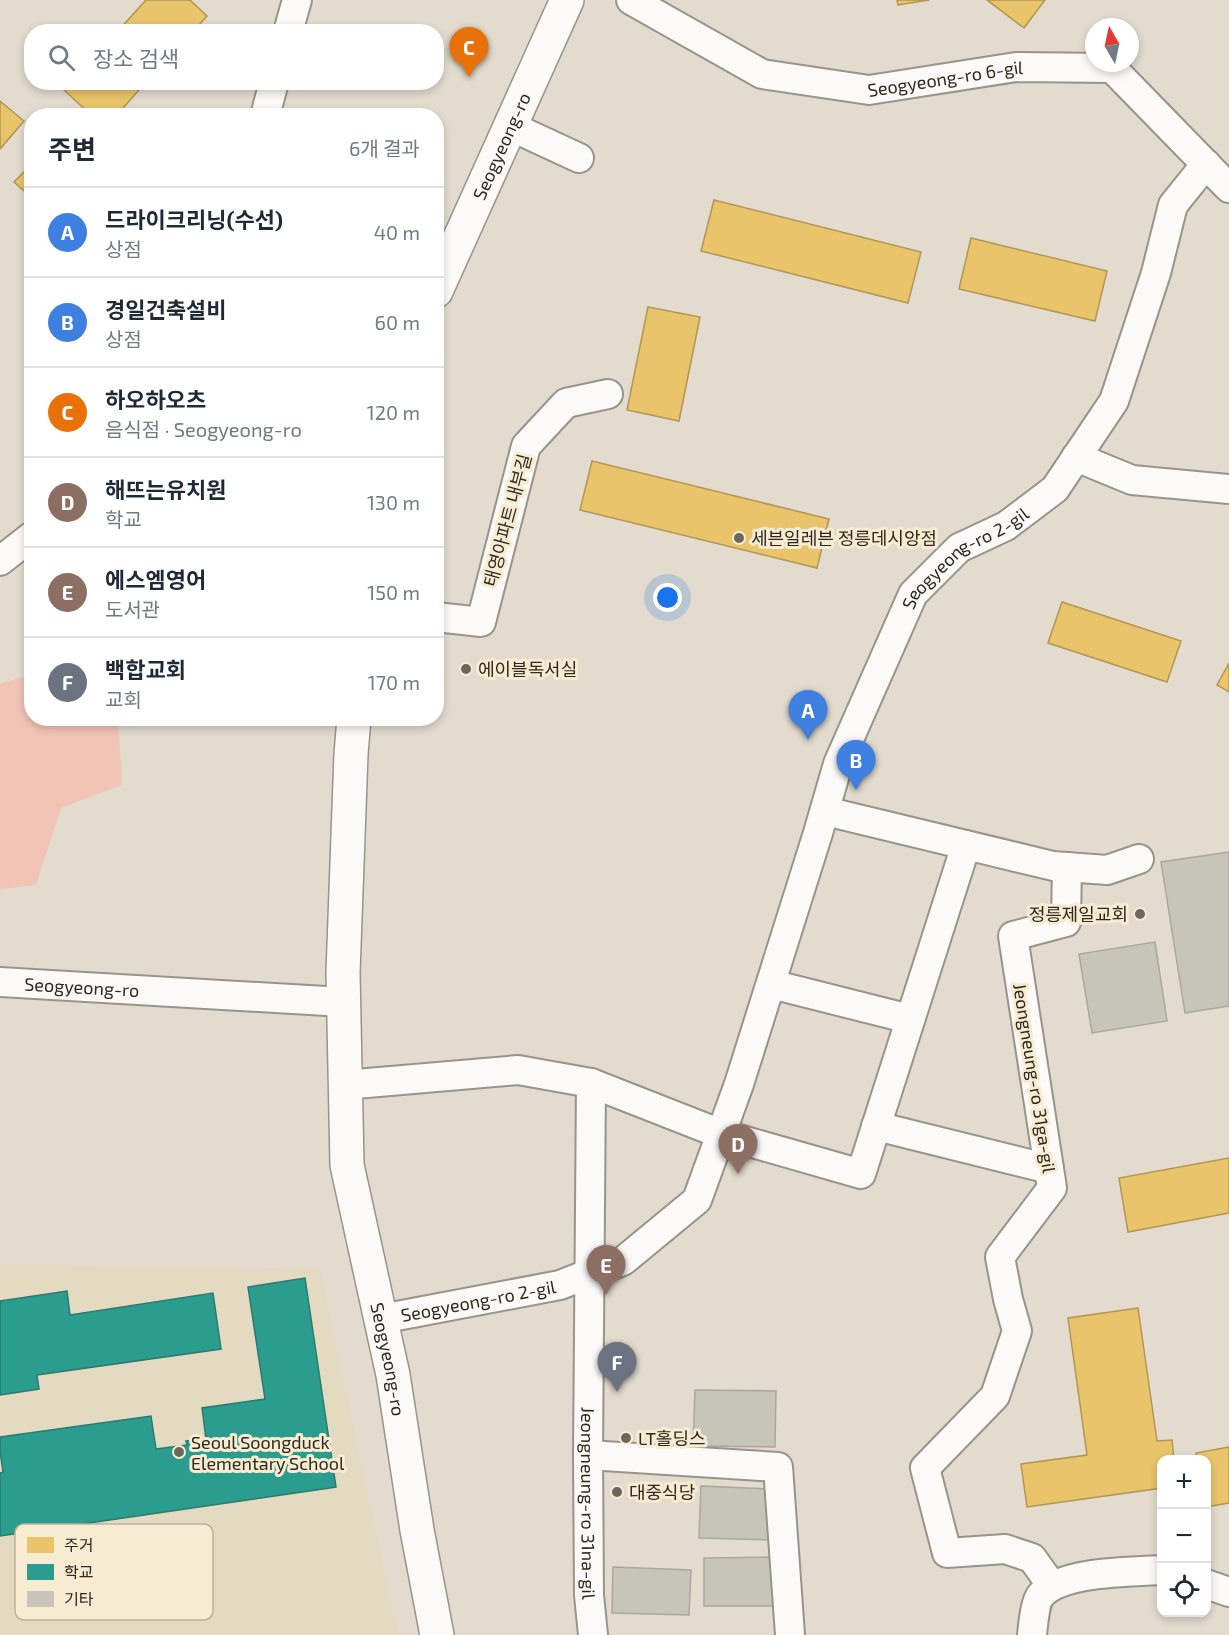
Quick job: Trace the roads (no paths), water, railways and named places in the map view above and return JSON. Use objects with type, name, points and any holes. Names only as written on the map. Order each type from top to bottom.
[{"type":"street","points":[[290,24],[297,0]]},
{"type":"street","name":"Seogyeong-ro","points":[[444,273],[567,0]]},
{"type":"street","name":"Seogyeong-ro 6-gil","points":[[632,0],[762,74],[869,90],[1016,67],[1112,68],[1229,188]]},
{"type":"street","points":[[267,108],[272,90]]},
{"type":"street","points":[[510,126],[579,158]]},
{"type":"street","name":"Seogyeong-ro 2-gil","points":[[381,1319],[560,1285],[623,1260],[696,1200],[740,1084],[838,764],[913,594],[959,548],[1006,526],[1055,489],[1114,401],[1156,273],[1173,205],[1206,164]]},
{"type":"street","name":"태영아파트 내부길","points":[[444,618],[481,622],[526,446],[566,403],[608,394]]},
{"type":"street","points":[[1076,456],[1132,480],[1229,489]]},
{"type":"street","points":[[0,561],[24,543]]},
{"type":"street","name":"Seogyeong-ro","points":[[353,726],[343,1002],[347,1165],[393,1375],[417,1530],[437,1635]]},
{"type":"street","points":[[825,810],[1053,866],[1107,870],[1139,859]]},
{"type":"street","points":[[344,1085],[518,1070],[591,1083],[721,1134],[861,1174],[966,845]]},
{"type":"street","name":"Jeongneung-ro 31ga-gil","points":[[1052,1586],[1032,1557],[1005,1549],[948,1553],[925,1468],[995,1396],[1017,1331],[1000,1257],[1052,1188],[1013,936],[1066,922],[1067,867]]},
{"type":"street","name":"Seogyeong-ro","points":[[0,982],[343,1002]]},
{"type":"street","points":[[771,984],[910,1019]]},
{"type":"street","name":"Jeongneung-ro 31na-gil","points":[[591,1083],[588,1455],[589,1595],[593,1635]]},
{"type":"street","points":[[876,1126],[1049,1169]]},
{"type":"street","points":[[588,1455],[778,1467],[790,1635]]},
{"type":"street","points":[[1032,1635],[1039,1596],[1052,1586],[1084,1576],[1157,1570]]},
{"type":"street","points":[[1211,1586],[1229,1592]]},
{"type":"place","name":"하오하오츠","points":[[469,77]]},
{"type":"place","name":"세븐일레븐 정릉데시앙점","points":[[739,538]]},
{"type":"place","name":"에이블독서실","points":[[466,669]]},
{"type":"place","name":"드라이크리닝(수선)","points":[[808,740]]},
{"type":"place","name":"경일건축설비","points":[[856,790]]},
{"type":"place","name":"정릉제일교회","points":[[1140,914]]},
{"type":"place","name":"해뜨는유치원","points":[[738,1174]]},
{"type":"place","name":"에스엠영어","points":[[606,1295]]},
{"type":"place","name":"백합교회","points":[[617,1392]]},
{"type":"place","name":"LT홀딩스","points":[[626,1438]]},
{"type":"place","name":"Seoul Soongduck Elementary School","points":[[179,1452]]},
{"type":"place","name":"대중식당","points":[[617,1492]]}]
